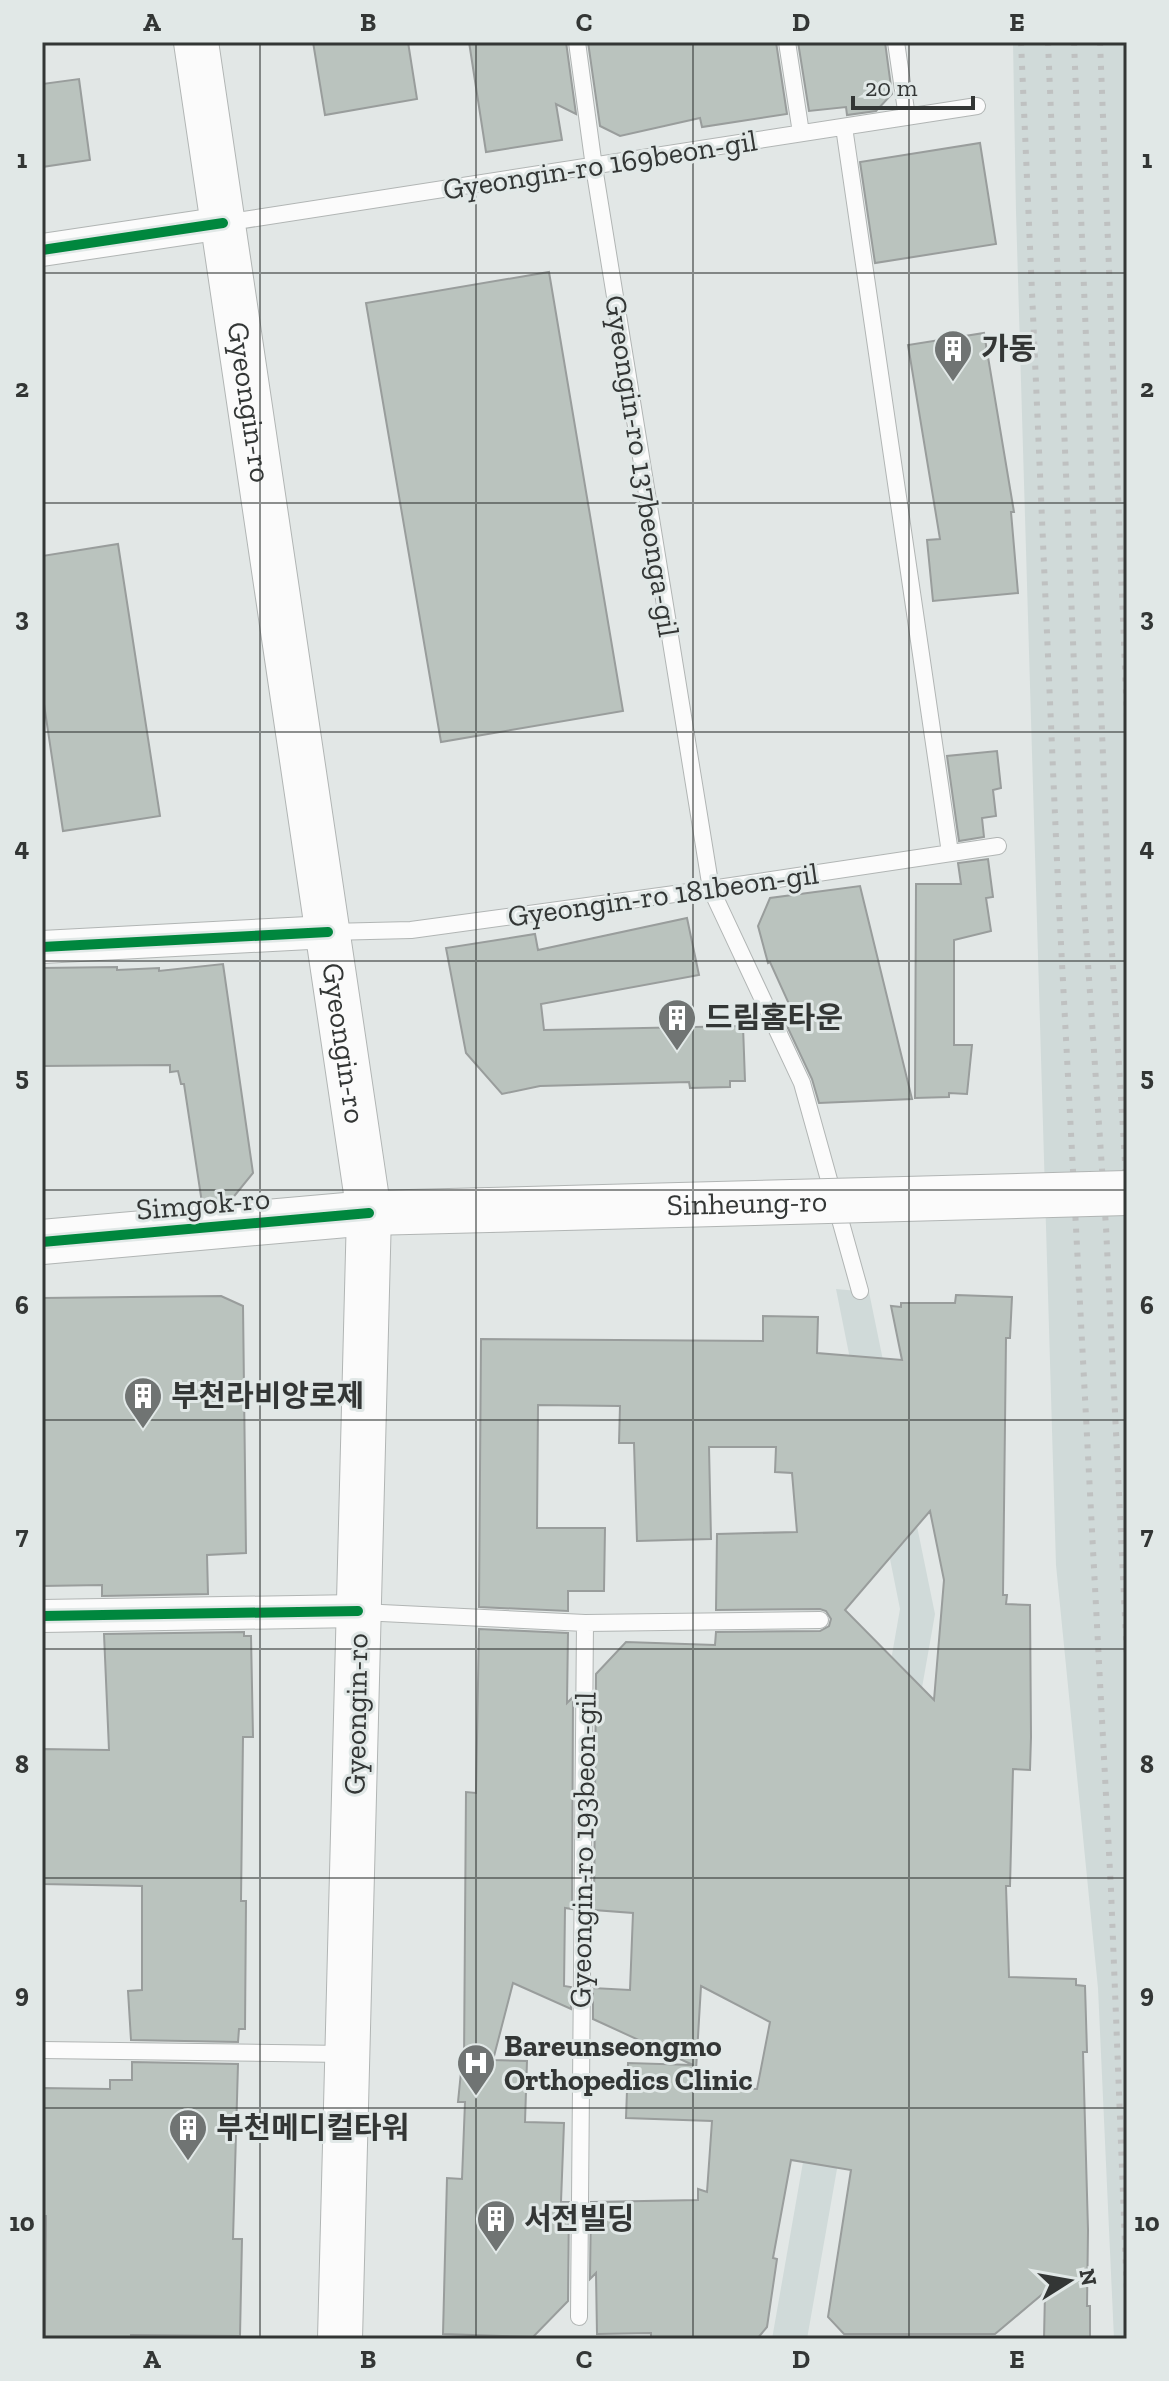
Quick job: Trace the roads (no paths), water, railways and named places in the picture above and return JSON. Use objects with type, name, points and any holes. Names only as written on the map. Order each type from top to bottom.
[{"type":"main road","name":"Gyeongin-ro","points":[[196,42],[369,1213],[340,2339]]},
{"type":"main road","name":"Sinheung-ro","points":[[369,1213],[1127,1193]]},
{"type":"main road","name":"Simgok-ro","points":[[42,1242],[369,1213]]},
{"type":"street","points":[[42,250],[223,223]]},
{"type":"street","points":[[42,947],[328,932]]},
{"type":"street","points":[[42,1616],[358,1611]]},
{"type":"lane","name":"Gyeongin-ro 137beonga-gil","points":[[577,42],[594,167],[711,889],[802,1083],[860,1291]]},
{"type":"lane","points":[[787,42],[801,133]]},
{"type":"lane","points":[[896,42],[907,117]]},
{"type":"lane","name":"Gyeongin-ro 169beon-gil","points":[[223,223],[977,106]]},
{"type":"lane","points":[[844,127],[950,853]]},
{"type":"lane","name":"Gyeongin-ro 181beon-gil","points":[[328,932],[411,930],[998,846]]},
{"type":"lane","points":[[358,1611],[585,1623],[820,1620]]},
{"type":"lane","name":"Gyeongin-ro 193beon-gil","points":[[579,2317],[585,1623]]},
{"type":"lane","points":[[42,2050],[347,2054]]},
{"type":"railway","points":[[1021,42],[1059,906],[1111,1890],[1127,2295]]},
{"type":"railway","points":[[1048,42],[1084,905],[1106,1227],[1127,1658]]},
{"type":"railway","points":[[1074,42],[1109,904],[1127,1194]]},
{"type":"railway","points":[[1100,42],[1127,719]]},
{"type":"place","name":"가동","points":[[953,383]]},
{"type":"place","name":"드림홈타운","points":[[677,1052]]},
{"type":"place","name":"부천라비앙로제","points":[[143,1430]]},
{"type":"place","name":"Bareunseongmo Orthopedics Clinic","points":[[476,2097]]},
{"type":"place","name":"부천메디컬타워","points":[[188,2162]]},
{"type":"place","name":"서전빌딩","points":[[496,2253]]}]
